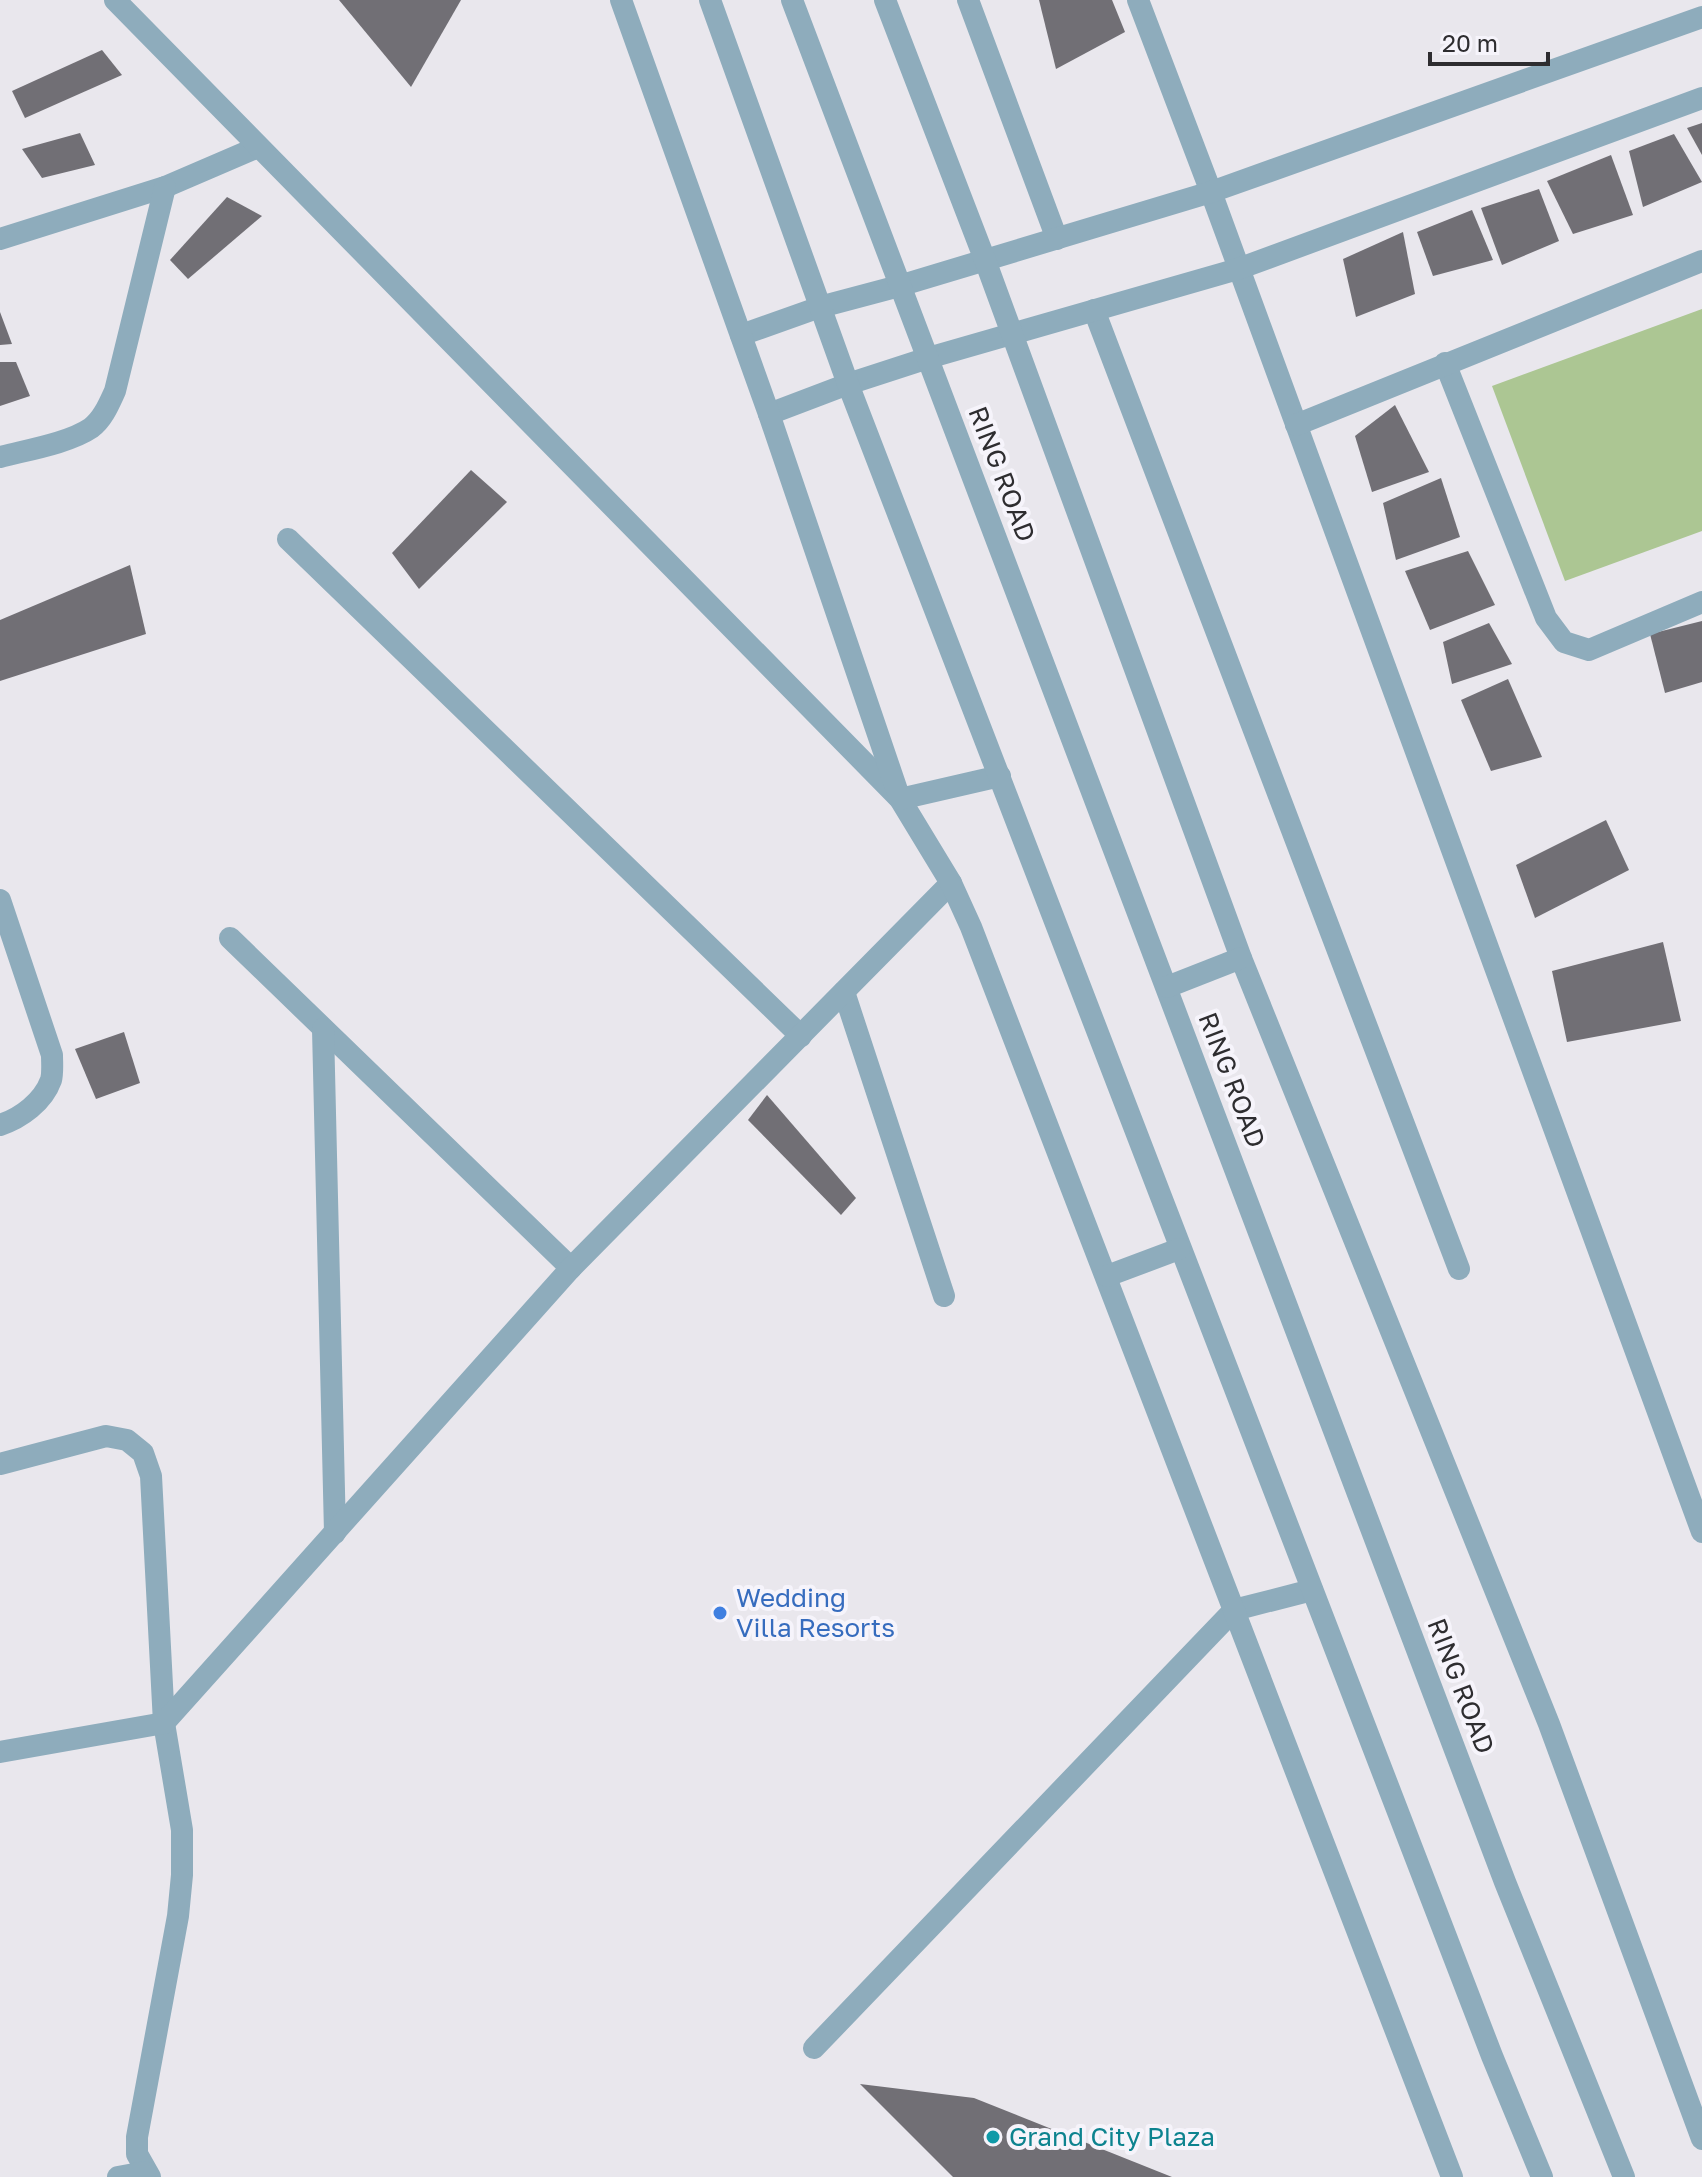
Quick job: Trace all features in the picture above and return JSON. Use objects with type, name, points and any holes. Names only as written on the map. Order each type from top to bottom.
[{"type":"street","points":[[115,0],[900,799]]},
{"type":"street","points":[[621,0],[769,414],[900,799],[951,883],[971,927],[1452,2177]]},
{"type":"street","points":[[710,0],[848,384],[1179,1249],[1492,2056],[1542,2177]]},
{"type":"street","name":"RING ROAD","points":[[792,0],[1505,1882],[1624,2177]]},
{"type":"street","points":[[885,0],[985,260],[1241,958],[1549,1724],[1702,2139]]},
{"type":"street","points":[[968,0],[1057,239]]},
{"type":"street","points":[[1138,0],[1702,1532]]},
{"type":"street","points":[[741,335],[820,307],[1211,192],[1702,17]]},
{"type":"street","points":[[769,414],[928,358],[1238,269],[1702,98]]},
{"type":"street","points":[[0,239],[165,187],[258,147]]},
{"type":"street","points":[[0,457],[72,437],[92,427],[107,410],[115,391],[165,187]]},
{"type":"street","points":[[1296,425],[1702,261]]},
{"type":"street","points":[[1094,310],[1459,1269]]},
{"type":"street","points":[[1445,363],[1546,618],[1564,642],[1589,650],[1702,602]]},
{"type":"street","points":[[288,539],[801,1036]]},
{"type":"street","points":[[900,799],[1000,776]]},
{"type":"street","points":[[0,1752],[164,1723],[571,1268],[951,883]]},
{"type":"street","points":[[0,900],[52,1055],[51,1079],[38,1103],[12,1121],[0,1125]]},
{"type":"street","points":[[230,938],[571,1268]]},
{"type":"street","points":[[1167,987],[1241,958]]},
{"type":"street","points":[[844,992],[944,1296]]},
{"type":"street","points":[[323,1029],[335,1533]]},
{"type":"street","points":[[1107,1276],[1179,1249]]},
{"type":"street","points":[[0,1464],[106,1436],[127,1440],[143,1453],[151,1476],[164,1723],[182,1830],[182,1875],[178,1916],[137,2137],[137,2154],[148,2175],[118,2177]]},
{"type":"street","points":[[814,2048],[1234,1610],[1312,1590]]},
{"type":"green space","points":[[1702,309],[1702,531],[1565,581],[1492,386]]},
{"type":"building","points":[[339,0],[461,0],[411,87]]},
{"type":"building","points":[[1039,0],[1112,0],[1125,32],[1056,69]]},
{"type":"building","points":[[102,50],[122,75],[25,118],[12,91]]},
{"type":"building","points":[[1702,123],[1702,155],[1687,128]]},
{"type":"building","points":[[80,133],[95,165],[42,178],[22,149]]},
{"type":"building","points":[[1674,134],[1702,182],[1643,207],[1629,151]]},
{"type":"building","points":[[1611,155],[1633,215],[1573,234],[1547,181]]},
{"type":"building","points":[[1539,189],[1559,241],[1502,265],[1481,208]]},
{"type":"building","points":[[227,197],[262,216],[188,279],[170,260]]},
{"type":"building","points":[[1472,210],[1493,260],[1433,276],[1417,232]]},
{"type":"building","points":[[1403,232],[1415,294],[1356,317],[1343,259]]},
{"type":"building","points":[[0,312],[12,344],[0,345]]},
{"type":"building","points":[[0,362],[16,362],[30,396],[0,406]]},
{"type":"building","points":[[1395,405],[1429,472],[1372,492],[1355,436]]},
{"type":"building","points":[[471,470],[507,502],[419,589],[392,553]]},
{"type":"building","points":[[1441,478],[1460,537],[1396,560],[1383,503]]},
{"type":"building","points":[[1468,551],[1495,605],[1430,630],[1405,571]]},
{"type":"building","points":[[130,565],[146,634],[0,681],[0,620]]},
{"type":"building","points":[[1702,621],[1702,682],[1665,693],[1650,634]]},
{"type":"building","points":[[1489,623],[1512,664],[1452,684],[1443,642]]},
{"type":"building","points":[[1508,679],[1542,757],[1491,771],[1461,700]]},
{"type":"building","points":[[1606,820],[1629,870],[1535,918],[1516,865]]},
{"type":"building","points":[[1663,942],[1681,1021],[1567,1042],[1552,971]]},
{"type":"building","points":[[124,1032],[140,1083],[96,1099],[75,1049]]},
{"type":"building","points":[[767,1095],[856,1198],[841,1215],[748,1120]]},
{"type":"building","name":"Grand City Plaza","points":[[860,2084],[974,2098],[1172,2177],[953,2177]]},
{"type":"place","name":"Wedding Villa Resorts","points":[[720,1613]]},
{"type":"place","name":"Grand City Plaza","points":[[993,2137]]}]
